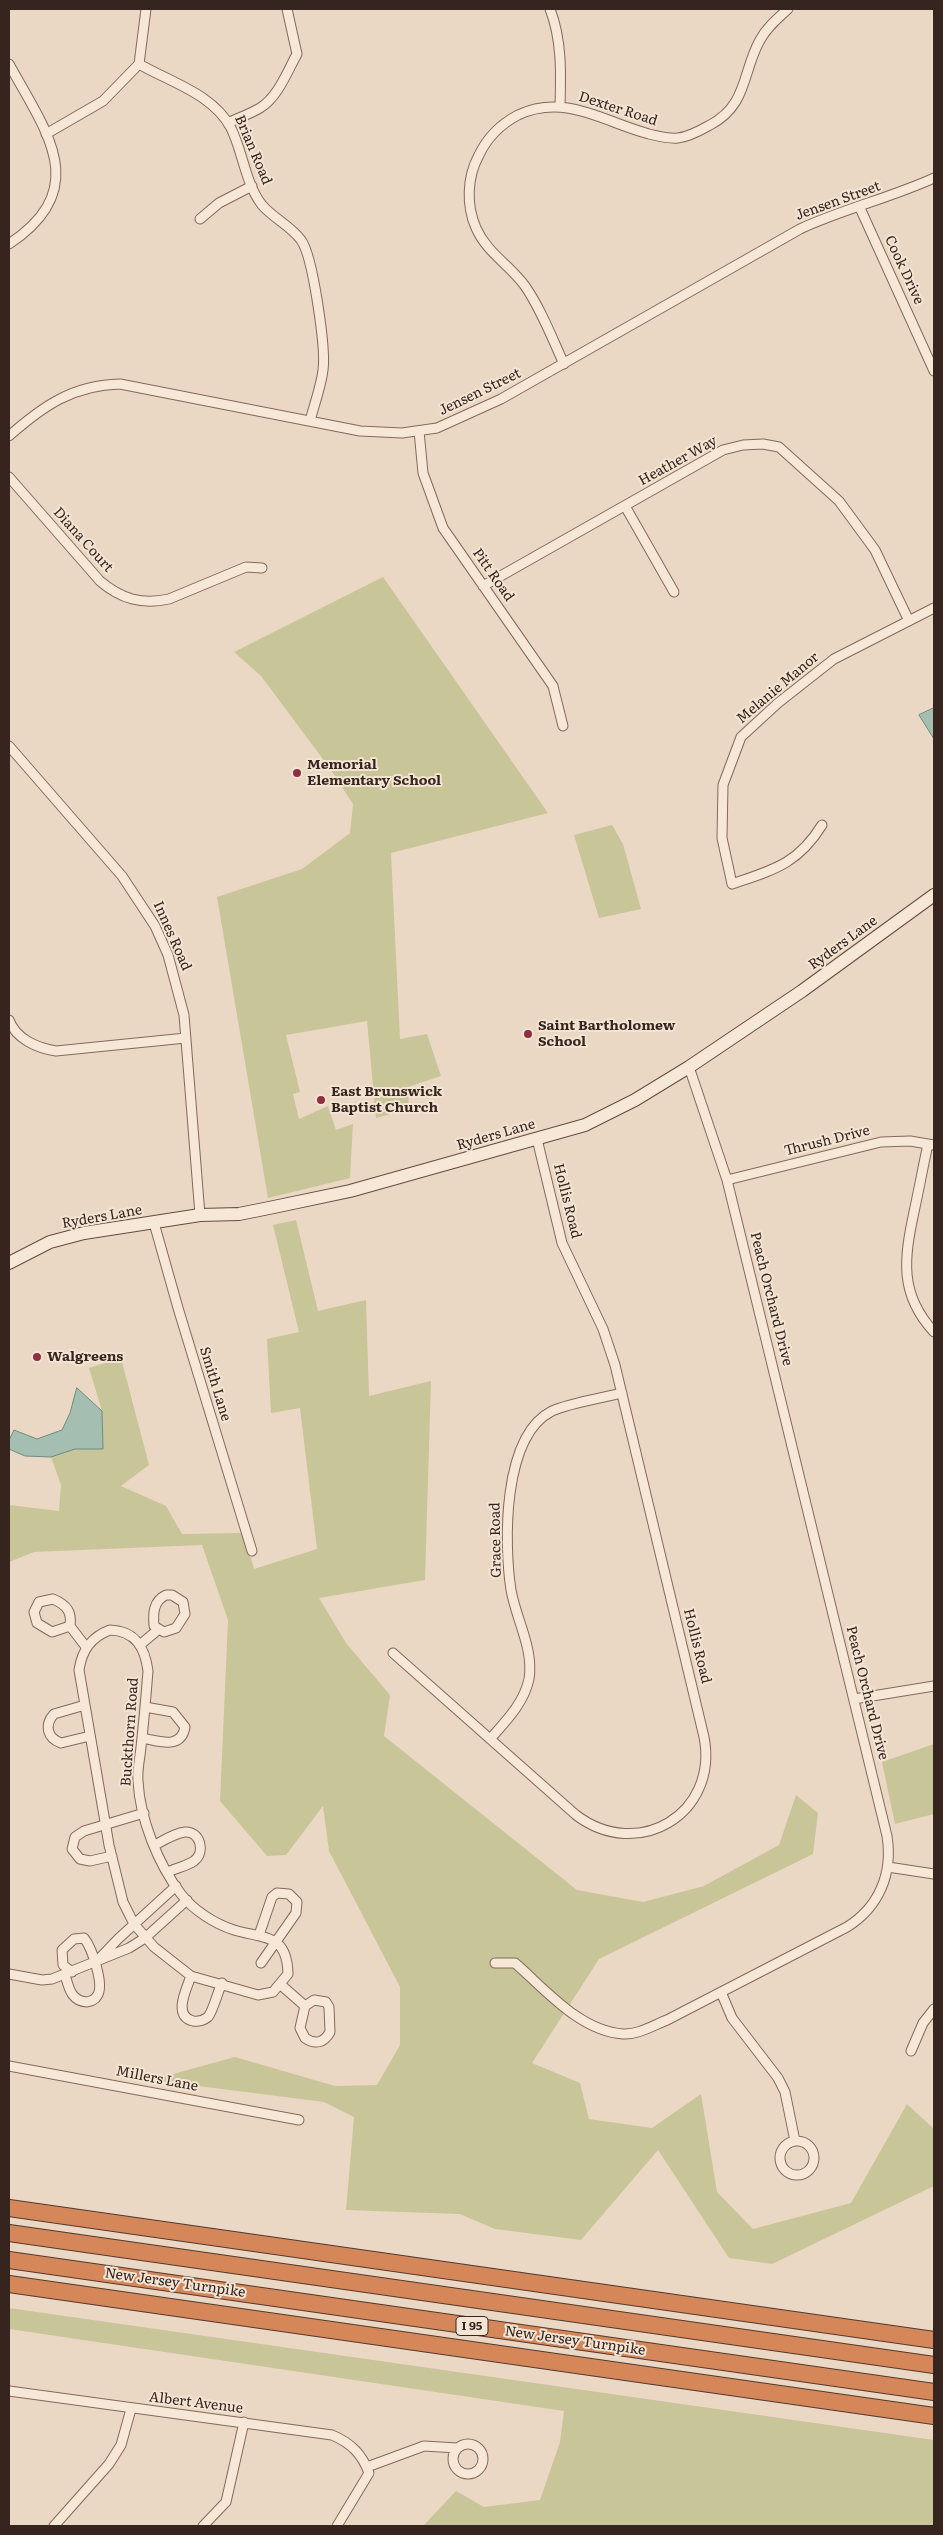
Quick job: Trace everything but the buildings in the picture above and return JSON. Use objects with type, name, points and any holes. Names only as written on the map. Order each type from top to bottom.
[{"type":"highway","points":[[9,2208],[934,2340]]},
{"type":"highway","name":"New Jersey Turnpike","points":[[9,2233],[934,2365]]},
{"type":"highway","name":"New Jersey Turnpike","points":[[9,2260],[934,2392]]},
{"type":"highway","name":"New Jersey Turnpike","points":[[9,2284],[934,2416]]},
{"type":"main road","name":"Ryders Lane","points":[[11,1264],[50,1242],[84,1233],[154,1224],[200,1215],[239,1214],[350,1190],[585,1125],[635,1100],[689,1067],[802,991],[934,895]]},
{"type":"street","points":[[46,134],[103,101],[139,64],[146,9]]},
{"type":"street","points":[[228,123],[260,108],[278,89],[297,54],[287,9]]},
{"type":"street","points":[[550,9],[556,25],[559,43],[560,106]]},
{"type":"street","name":"Dexter Road","points":[[564,364],[524,285],[491,251],[480,236],[471,210],[469,192],[472,174],[477,157],[487,141],[499,128],[514,117],[531,110],[560,106],[585,111],[662,138],[679,138],[694,133],[724,117],[733,106],[742,91],[760,40],[772,23],[788,9]]},
{"type":"street","points":[[9,64],[46,134],[56,162],[57,179],[53,197],[35,226],[9,244]]},
{"type":"street","name":"Brian Road","points":[[139,64],[211,104],[228,123],[252,186],[262,205],[301,240],[308,255],[314,278],[323,369],[310,421]]},
{"type":"street","name":"Jensen Street","points":[[9,436],[33,415],[55,400],[80,389],[106,384],[132,385],[360,431],[419,431],[437,428],[477,411],[564,364],[800,229],[820,220],[860,208],[934,178]]},
{"type":"street","points":[[200,219],[219,203],[252,186]]},
{"type":"street","name":"Cook Drive","points":[[860,208],[934,371]]},
{"type":"street","name":"Pitt Road","points":[[419,431],[423,473],[443,528],[553,686],[563,726]]},
{"type":"street","name":"Heather Way","points":[[483,586],[723,450],[743,444],[763,444],[779,447],[839,501],[874,550],[909,621]]},
{"type":"street","name":"Diana Court","points":[[9,477],[100,581],[122,597],[142,602],[155,602],[169,599],[246,567],[262,568]]},
{"type":"street","points":[[625,506],[674,592]]},
{"type":"street","name":"Melanie Manor","points":[[822,825],[810,845],[780,868],[732,884],[722,838],[722,785],[741,737],[778,703],[834,659],[934,608]]},
{"type":"street","name":"Innes Road","points":[[9,746],[122,876],[139,899],[168,955],[178,985],[186,1038],[200,1215]]},
{"type":"street","points":[[9,1020],[24,1039],[44,1049],[56,1051],[186,1038]]},
{"type":"street","name":"Peach Orchard Drive","points":[[495,1964],[515,1963],[579,2018],[596,2027],[624,2034],[639,2032],[667,2020],[855,1922],[878,1896],[888,1867],[887,1836],[727,1180],[689,1067]]},
{"type":"street","name":"Hollis Road","points":[[393,1653],[582,1820],[613,1833],[638,1834],[669,1823],[688,1807],[700,1786],[706,1762],[704,1736],[622,1393],[603,1329],[562,1243],[537,1139]]},
{"type":"street","name":"Thrush Drive","points":[[727,1180],[881,1142],[910,1141],[931,1145]]},
{"type":"street","points":[[931,1145],[907,1248],[906,1268],[909,1288],[916,1307],[934,1332]]},
{"type":"street","name":"Smith Lane","points":[[154,1224],[252,1551]]},
{"type":"street","name":"Grace Road","points":[[490,1739],[518,1706],[527,1687],[529,1673],[528,1652],[511,1590],[507,1514],[512,1474],[524,1442],[538,1422],[552,1411],[622,1393]]},
{"type":"street","points":[[70,1626],[52,1632],[42,1628],[35,1619],[35,1608],[39,1602],[48,1598],[59,1601],[69,1610],[70,1626],[86,1647],[102,1633],[110,1630],[122,1632],[141,1644],[159,1629]]},
{"type":"street","name":"Buckthorn Road","points":[[141,1644],[148,1671],[138,1780],[144,1812],[155,1845],[176,1886],[187,1900],[212,1920],[233,1930],[259,1935],[276,1942]]},
{"type":"street","name":"Buckthorn Road","points":[[86,1647],[81,1657],[80,1670],[90,1736],[112,1856],[123,1902],[134,1924],[145,1938],[191,1976],[222,1983],[258,1995],[273,1992],[280,1985]]},
{"type":"street","points":[[854,1700],[934,1686]]},
{"type":"street","points":[[85,1705],[57,1712],[49,1719],[48,1730],[50,1736],[61,1743],[90,1736]]},
{"type":"street","points":[[142,1738],[175,1742],[184,1733],[184,1724],[173,1712],[145,1707]]},
{"type":"street","points":[[112,1856],[86,1861],[75,1855],[72,1849],[75,1837],[80,1832],[144,1812]]},
{"type":"street","points":[[155,1845],[184,1832],[194,1834],[200,1843],[201,1850],[194,1861],[168,1872]]},
{"type":"street","points":[[888,1867],[934,1874]]},
{"type":"street","points":[[95,1963],[176,1886]]},
{"type":"street","points":[[259,1935],[272,1897],[277,1893],[290,1894],[296,1902],[296,1913],[261,1963]]},
{"type":"street","points":[[9,1974],[42,1980],[68,1974],[95,1963],[119,1953],[145,1938],[187,1900]]},
{"type":"street","points":[[84,1938],[91,1947],[95,1963],[100,1990],[93,2000],[87,2002],[76,2000],[72,1995],[68,1974],[63,1965],[62,1950],[74,1939],[84,1938]]},
{"type":"street","points":[[276,1942],[284,1951],[288,1963],[288,1974],[280,1985],[305,2006]]},
{"type":"street","points":[[191,1976],[182,2003],[185,2016],[190,2020],[202,2020],[208,2017],[222,1983]]},
{"type":"street","points":[[720,1992],[732,2018],[778,2078],[785,2092],[795,2141]]},
{"type":"street","points":[[314,2000],[326,2002],[329,2007],[330,2032],[322,2041],[310,2042],[301,2033],[305,2006],[314,2000]]},
{"type":"street","points":[[911,2051],[923,2023],[934,2009]]},
{"type":"street","name":"Millers Lane","points":[[9,2066],[300,2120]]},
{"type":"street","name":"Albert Avenue","points":[[9,2391],[130,2409],[244,2422],[332,2435],[351,2445],[367,2467]]},
{"type":"street","points":[[54,2526],[109,2464],[121,2445],[130,2409]]},
{"type":"street","points":[[203,2526],[226,2502],[244,2422]]},
{"type":"street","points":[[337,2526],[369,2473],[367,2467],[424,2446],[457,2448]]},
{"type":"shaded area","points":[[383,577],[548,813],[391,853],[400,1039],[427,1034],[441,1076],[408,1087],[409,1109],[376,1118],[367,1021],[286,1035],[300,1092],[293,1094],[299,1119],[328,1106],[336,1130],[353,1124],[350,1178],[268,1198],[217,897],[302,869],[350,833],[353,804],[331,770],[261,676],[234,652]]},
{"type":"shaded area","points":[[934,708],[934,739],[919,715]]},
{"type":"shaded area","points":[[612,825],[623,844],[641,909],[599,918],[574,835]]},
{"type":"shaded area","points":[[296,1220],[318,1311],[366,1300],[369,1396],[431,1381],[425,1580],[319,1598],[346,1643],[390,1695],[384,1736],[577,1890],[643,1902],[704,1886],[779,1845],[796,1795],[818,1813],[813,1854],[599,1959],[532,2063],[580,2083],[589,2119],[652,2128],[701,2094],[717,2192],[753,2229],[851,2203],[907,2104],[934,2129],[934,2186],[772,2264],[729,2258],[658,2150],[581,2240],[495,2229],[460,2214],[346,2210],[354,2117],[324,2102],[151,2080],[235,2057],[335,2086],[377,2085],[400,2045],[400,1987],[329,1851],[323,1806],[286,1855],[267,1856],[220,1801],[228,1620],[202,1545],[34,1552],[9,1562],[9,1505],[59,1511],[61,1485],[51,1457],[75,1449],[103,1449],[102,1411],[89,1368],[121,1358],[149,1465],[121,1486],[166,1506],[182,1534],[244,1533],[254,1569],[317,1549],[300,1408],[271,1413],[267,1339],[299,1332],[273,1225]]},
{"type":"shaded area","points":[[77,1388],[102,1411],[103,1449],[75,1449],[51,1457],[25,1456],[9,1449],[9,1440],[14,1430],[37,1439],[62,1430],[70,1413]]},
{"type":"shaded area","points":[[934,1744],[934,1814],[895,1824],[882,1762]]},
{"type":"shaded area","points":[[9,2308],[934,2440],[934,2526],[423,2526],[456,2491],[484,2507],[540,2500],[560,2442],[564,2411],[9,2329]]},
{"type":"place","name":"Memorial Elementary School","points":[[297,773]]},
{"type":"place","name":"Saint Bartholomew School","points":[[528,1034]]},
{"type":"place","name":"East Brunswick Baptist Church","points":[[321,1100]]},
{"type":"place","name":"Walgreens","points":[[37,1357]]}]
